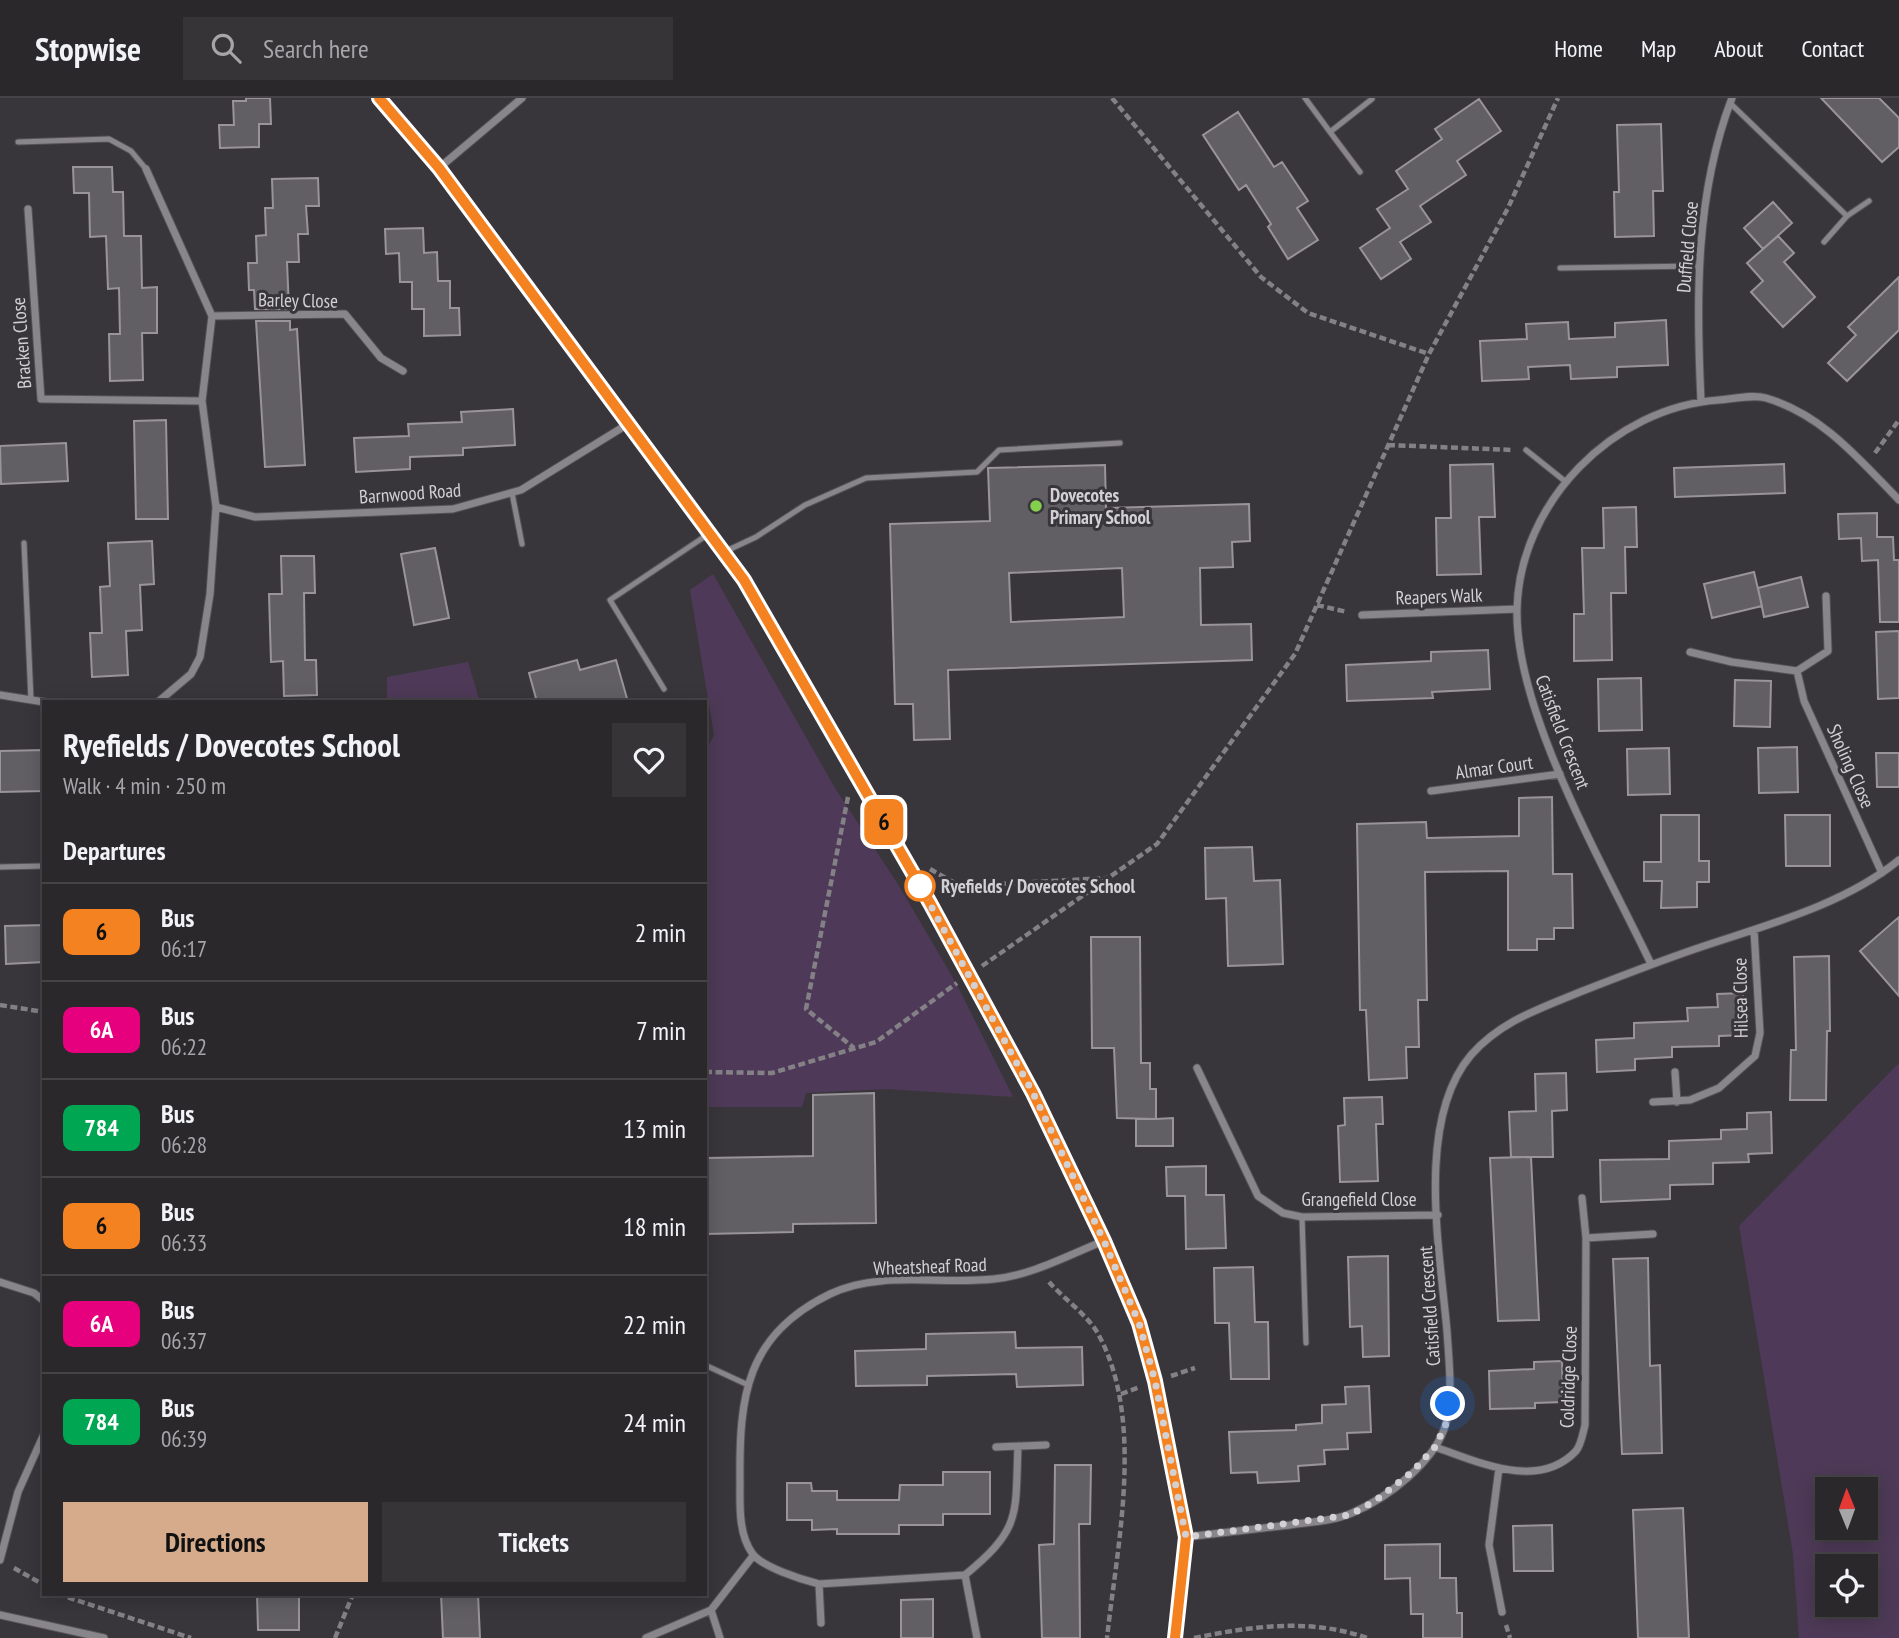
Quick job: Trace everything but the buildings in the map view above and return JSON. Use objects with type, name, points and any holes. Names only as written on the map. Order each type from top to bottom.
[{"type":"street","points":[[379,98],[439,168],[744,580],[901,852],[1033,1093],[1104,1241],[1139,1323],[1155,1381],[1186,1537],[1175,1638]]},
{"type":"street","points":[[439,168],[522,98]]},
{"type":"street","name":"Duffield Close","points":[[1701,401],[1697,330],[1701,233],[1716,138],[1731,100]]},
{"type":"street","points":[[146,169],[212,316],[202,401],[216,507],[210,594],[200,657],[191,674],[160,700]]},
{"type":"street","name":"Bracken Close","points":[[28,209],[41,398],[202,401]]},
{"type":"street","name":"Barley Close","points":[[212,316],[345,314],[381,358],[402,371]]},
{"type":"street","name":"Catisfield Crescent","points":[[1651,964],[1560,774],[1522,670],[1517,609],[1525,561],[1538,526],[1566,482],[1599,447],[1641,420],[1674,406],[1701,401],[1763,397],[1807,414],[1838,438],[1899,500]]},
{"type":"street","name":"Barnwood Road","points":[[216,507],[255,517],[453,509],[512,493],[628,424]]},
{"type":"street","points":[[1690,652],[1732,662],[1797,671],[1828,651],[1826,596]]},
{"type":"street","name":"Reapers Walk","points":[[1362,615],[1517,609]]},
{"type":"street","name":"Sholing Close","points":[[1797,671],[1804,701],[1882,873]]},
{"type":"street","points":[[0,695],[42,702]]},
{"type":"street","name":"Almar Court","points":[[1431,791],[1560,774]]},
{"type":"street","name":"Catisfield Crescent","points":[[1186,1537],[1350,1515],[1375,1501],[1412,1472],[1435,1447],[1446,1424],[1451,1383],[1438,1215],[1438,1143],[1443,1113],[1452,1087],[1469,1058],[1489,1035],[1514,1018],[1651,964],[1754,930],[1832,900],[1882,873],[1899,859]]},
{"type":"street","name":"Hilsea Close","points":[[1653,1102],[1690,1100],[1719,1088],[1755,1056],[1760,1033],[1754,930]]},
{"type":"street","name":"Grangefield Close","points":[[1197,1068],[1258,1196],[1283,1213],[1302,1217],[1438,1215]]},
{"type":"street","points":[[1675,1072],[1676,1102]]},
{"type":"street","name":"Coldridge Close","points":[[1435,1447],[1499,1468],[1539,1472],[1558,1464],[1578,1449],[1585,1425],[1586,1238],[1582,1198]]},
{"type":"street","points":[[1586,1238],[1653,1234]]},
{"type":"street","name":"Wheatsheaf Road","points":[[753,1556],[744,1535],[740,1512],[741,1413],[746,1384],[762,1352],[778,1332],[802,1310],[849,1286],[880,1282],[997,1279],[1038,1269],[1104,1241]]},
{"type":"street","points":[[0,1282],[34,1293],[42,1299]]},
{"type":"street","points":[[0,1560],[18,1492],[42,1438]]},
{"type":"street","points":[[996,1447],[1046,1445]]},
{"type":"street","points":[[646,1638],[711,1610],[753,1556],[798,1579],[819,1584],[965,1576],[1007,1536],[1015,1513],[1018,1446]]},
{"type":"street","points":[[1499,1468],[1489,1545],[1502,1612]]},
{"type":"street","points":[[965,1576],[977,1638]]},
{"type":"street","points":[[819,1584],[821,1623]]},
{"type":"street","points":[[711,1610],[720,1638]]},
{"type":"street","points":[[0,1615],[104,1638]]},
{"type":"lane","points":[[1305,98],[1360,172]]},
{"type":"lane","points":[[1330,132],[1373,98]]},
{"type":"lane","points":[[1731,100],[1847,216]]},
{"type":"lane","points":[[18,142],[109,139],[131,151],[146,169]]},
{"type":"lane","points":[[1824,242],[1847,216],[1869,201]]},
{"type":"lane","points":[[1560,268],[1699,266]]},
{"type":"lane","points":[[724,552],[756,537],[805,505],[866,478],[977,472],[999,450],[1120,443]]},
{"type":"lane","points":[[1526,450],[1566,482]]},
{"type":"lane","points":[[512,493],[522,544]]},
{"type":"lane","points":[[664,689],[610,600],[710,533]]},
{"type":"lane","points":[[24,543],[31,700]]},
{"type":"lane","points":[[0,867],[42,866]]},
{"type":"lane","points":[[1302,1217],[1306,1343]]},
{"type":"lane","points":[[707,1366],[746,1384]]},
{"type":"path","points":[[1112,98],[1261,277],[1308,313],[1429,354]]},
{"type":"path","points":[[971,973],[1157,844],[1295,654],[1429,354],[1508,208],[1558,98]]},
{"type":"path","points":[[1870,459],[1899,420]]},
{"type":"path","points":[[1388,445],[1526,450]]},
{"type":"path","points":[[1317,605],[1362,615]]},
{"type":"path","points":[[853,769],[806,1009],[854,1048]]},
{"type":"path","points":[[901,852],[960,886],[1109,878]]},
{"type":"path","points":[[707,1072],[772,1073],[876,1042],[960,981]]},
{"type":"path","points":[[0,1005],[42,1012]]},
{"type":"path","points":[[1038,1269],[1096,1331],[1121,1394],[1124,1475],[1107,1638]]},
{"type":"path","points":[[10,1567],[42,1585]]},
{"type":"path","points":[[64,1596],[191,1638]]},
{"type":"path","points":[[335,1638],[352,1596]]},
{"type":"path","points":[[1194,1638],[1246,1627],[1294,1625],[1339,1628],[1367,1638]]},
{"type":"shaded area","points":[[713,574],[835,788],[899,886],[956,983],[1013,1097],[887,1089],[806,1093],[802,1107],[707,1107],[707,748],[714,735],[690,590]]},
{"type":"shaded area","points":[[468,662],[479,700],[387,700],[387,677]]},
{"type":"shaded area","points":[[1899,1063],[1899,1638],[1799,1638],[1793,1554],[1739,1226]]},
{"type":"bus line","name":"6","points":[[379,98],[439,168],[744,580],[930,903],[1033,1093],[1104,1241],[1139,1323],[1155,1381],[1186,1537],[1175,1638]]},
{"type":"place","name":"Dovecotes Primary School","points":[[1036,506]]},
{"type":"place","name":"Ryefields / Dovecotes School","points":[[920,886]]},
{"type":"route","points":[[920,886],[1033,1093],[1104,1241],[1139,1323],[1155,1381],[1186,1537],[1350,1515],[1375,1501],[1412,1472],[1435,1447],[1446,1424],[1448,1404]]}]
